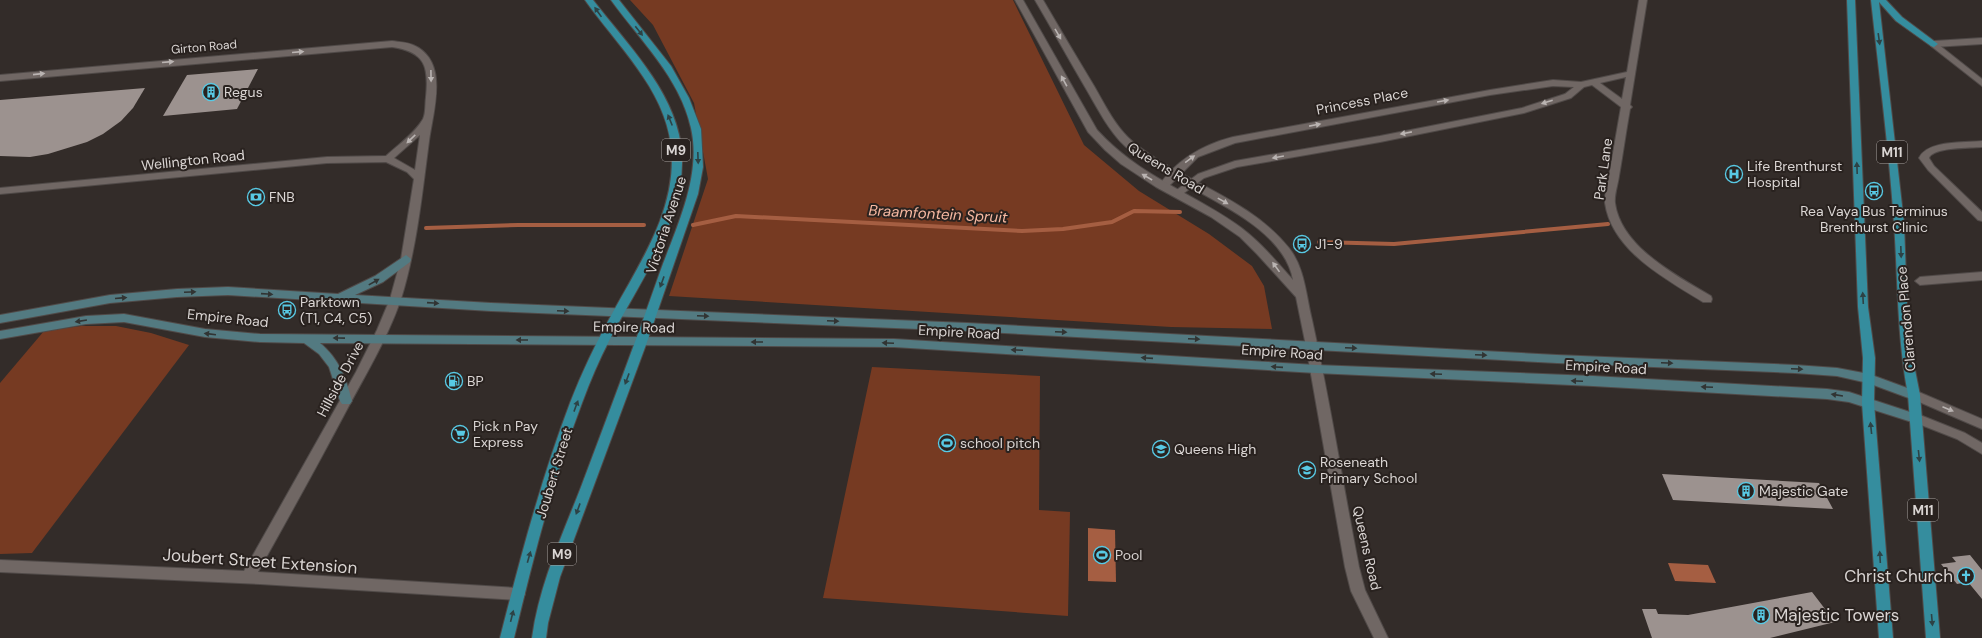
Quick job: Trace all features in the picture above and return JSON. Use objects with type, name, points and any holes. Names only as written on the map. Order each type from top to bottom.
[{"type":"main road","name":"Victoria Avenue","points":[[589,0],[653,85],[672,126],[676,145],[677,169],[667,217],[650,254],[618,313]]},
{"type":"main road","name":"Victoria Avenue","points":[[615,0],[668,68],[685,98],[696,129],[698,167],[693,194],[650,314]]},
{"type":"main road","points":[[1851,0],[1858,208],[1863,307],[1869,358],[1868,403],[1886,638]]},
{"type":"main road","name":"Clarendon Place","points":[[1875,0],[1899,223],[1904,319],[1914,395],[1933,638]]},
{"type":"main road","points":[[1882,0],[1899,19],[1934,44]]},
{"type":"main road","points":[[338,298],[370,284],[406,259]]},
{"type":"main road","name":"Empire Road","points":[[0,319],[84,302],[177,293],[228,291],[492,307],[967,327],[1557,359],[1795,369],[1837,372],[1869,379],[1914,395]]},
{"type":"main road","name":"Joubert Street","points":[[507,638],[518,594],[558,456],[577,402],[603,341],[618,313]]},
{"type":"main road","name":"M9","points":[[539,638],[541,623],[553,577],[641,342],[650,314]]},
{"type":"main road","name":"Empire Road","points":[[0,335],[86,320],[124,318],[206,333],[260,338],[887,343],[1316,369],[1593,381],[1827,394],[1849,397],[1915,418]]},
{"type":"main road","points":[[306,338],[327,354],[340,381],[346,401]]},
{"type":"street","name":"Queens Road","points":[[1019,0],[1093,132],[1121,161],[1163,187],[1232,226],[1247,237],[1261,249],[1301,296]]},
{"type":"street","name":"Queens Road","points":[[1039,0],[1099,103],[1120,135],[1141,154],[1175,175],[1243,212],[1273,236],[1286,251],[1296,269],[1312,346],[1352,567],[1358,590],[1381,638]]},
{"type":"street","name":"Park Lane","points":[[1643,0],[1627,107],[1610,202],[1617,224],[1628,240],[1641,253],[1666,273],[1707,299]]},
{"type":"street","points":[[1934,44],[1982,41]]},
{"type":"street","name":"Girton Road","points":[[0,78],[91,68],[392,44],[410,47]]},
{"type":"street","points":[[1934,44],[1982,83]]},
{"type":"street","name":"Hillside Drive","points":[[248,577],[346,401],[378,338],[395,300],[406,259],[430,96],[430,65],[420,52],[410,47]]},
{"type":"street","name":"Princess Place","points":[[1163,187],[1187,161],[1196,155],[1211,148],[1237,140],[1388,110],[1511,89],[1553,83],[1581,85],[1632,73]]},
{"type":"street","points":[[1593,82],[1627,107]]},
{"type":"street","name":"Princess Place","points":[[1177,194],[1201,176],[1235,164],[1380,139],[1524,110],[1568,96],[1576,91],[1581,85]]},
{"type":"street","points":[[388,159],[418,132],[428,114]]},
{"type":"street","points":[[1982,144],[1935,148],[1926,153],[1924,158],[1926,162],[1982,218]]},
{"type":"street","name":"Wellington Road","points":[[0,191],[327,160],[388,159],[410,170],[419,178]]},
{"type":"street","points":[[1920,281],[1982,276]]},
{"type":"street","points":[[1914,395],[1982,424]]},
{"type":"street","points":[[1915,418],[1961,436],[1982,449]]},
{"type":"street","name":"Joubert Street Extension","points":[[0,566],[248,577],[518,594]]},
{"type":"shaded area","points":[[630,0],[1013,0],[1084,145],[1139,191],[1209,234],[1252,266],[1264,286],[1272,329],[1171,327],[669,296],[708,179],[694,103],[653,25]]},
{"type":"shaded area","points":[[81,326],[116,326],[151,333],[189,345],[32,553],[0,554],[0,383],[44,331]]},
{"type":"shaded area","name":"school pitch","points":[[872,367],[1040,376],[1039,510],[1070,512],[1068,616],[823,598]]},
{"type":"shaded area","name":"Pool","points":[[1088,528],[1115,530],[1116,582],[1088,581]]},
{"type":"shaded area","points":[[1668,563],[1708,565],[1716,583],[1675,581]]},
{"type":"building","name":"Regus","points":[[258,69],[237,109],[163,116],[187,75]]},
{"type":"building","points":[[145,88],[133,108],[121,121],[103,134],[87,142],[48,154],[30,157],[0,156],[0,100]]},
{"type":"building","name":"Majestic Gate","points":[[1662,474],[1819,483],[1833,509],[1673,500]]},
{"type":"building","name":"Christ Church","points":[[1970,555],[1982,570],[1982,599],[1968,582],[1957,584],[1941,564],[1956,562],[1952,557]]},
{"type":"building","name":"Majestic Towers","points":[[1812,592],[1835,622],[1770,638],[1652,638],[1642,609],[1656,609],[1658,614],[1688,615]]},
{"type":"waterway","name":"Braamfontein Spruit","points":[[693,225],[736,216],[1022,231],[1063,229],[1112,222],[1134,211],[1180,212]]},
{"type":"waterway","points":[[1319,242],[1394,244],[1608,224]]},
{"type":"waterway","points":[[426,228],[518,225],[644,225]]},
{"type":"place","name":"Regus","points":[[211,92]]},
{"type":"place","name":"Life Brenthurst Hospital","points":[[1734,174]]},
{"type":"place","name":"Rea Vaya Bus Terminus Brenthurst Clinic","points":[[1874,191]]},
{"type":"place","name":"FNB","points":[[256,197]]},
{"type":"place","name":"J1-9","points":[[1302,244]]},
{"type":"place","name":"Parktown (T1, C4, C5)","points":[[287,310]]},
{"type":"place","name":"BP","points":[[454,381]]},
{"type":"place","name":"Pick n Pay Express","points":[[460,434]]},
{"type":"place","name":"school pitch","points":[[947,443]]},
{"type":"place","name":"Queens High","points":[[1161,449]]},
{"type":"place","name":"Roseneath Primary School","points":[[1307,470]]},
{"type":"place","name":"Majestic Gate","points":[[1746,491]]},
{"type":"place","name":"Pool","points":[[1102,555]]},
{"type":"place","name":"Christ Church","points":[[1966,576]]},
{"type":"place","name":"Majestic Towers","points":[[1761,615]]}]
